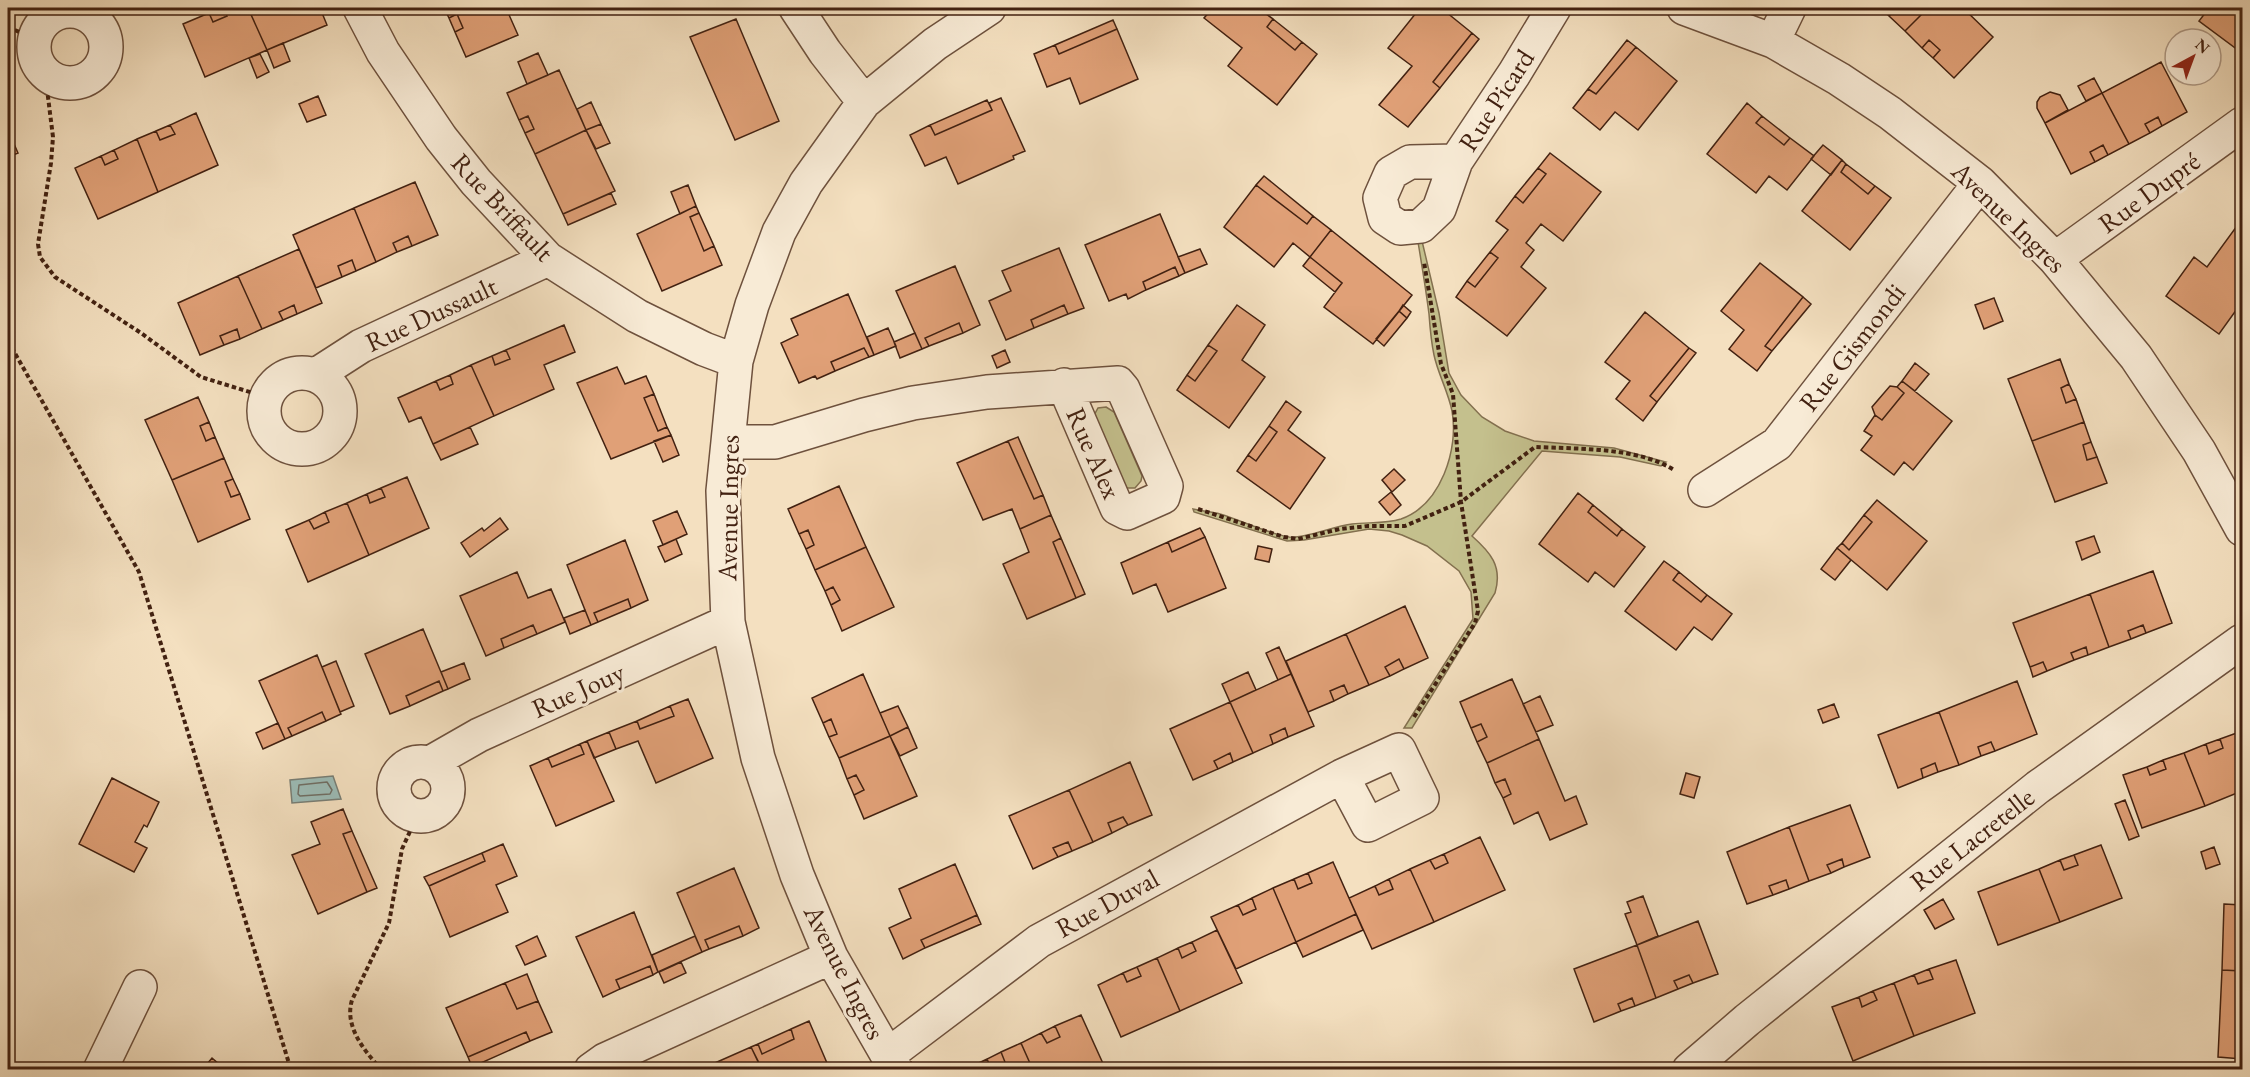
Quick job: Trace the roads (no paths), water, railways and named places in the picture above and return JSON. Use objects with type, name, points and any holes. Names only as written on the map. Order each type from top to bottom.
[{"type":"street","name":"Rue Briffault","points":[[360,8],[383,52],[441,138],[483,190],[548,259],[637,316],[704,349],[736,361]]},
{"type":"street","points":[[796,8],[825,52],[864,102]]},
{"type":"street","name":"Avenue Ingres","points":[[892,1062],[831,957],[797,875],[758,758],[728,622],[723,491],[736,361],[752,305],[779,232],[806,183],[864,102],[935,44],[989,8]]},
{"type":"street","name":"Rue Picard","points":[[1456,161],[1410,162],[1391,173],[1380,198],[1384,218],[1400,228],[1421,226],[1439,210],[1456,161],[1514,74],[1554,8]]},
{"type":"street","name":"Avenue Ingres","points":[[1684,8],[1773,41],[1839,79],[1890,113],[1980,183],[2055,259],[2136,357],[2199,451],[2242,529]]},
{"type":"street","points":[[1773,41],[1789,8]]},
{"type":"street","points":[[87,10],[101,28],[106,50],[104,61],[88,79],[77,83],[54,80],[45,73],[34,51],[21,33],[40,28],[48,19],[59,13],[87,10]]},
{"type":"street","name":"Rue Dupré","points":[[2055,259],[2242,124]]},
{"type":"street","name":"Rue Gismondi","points":[[1705,490],[1777,444],[1980,183]]},
{"type":"street","name":"Rue Dussault","points":[[316,375],[361,346],[548,259]]},
{"type":"street","points":[[298,373],[316,375],[327,382],[335,392],[340,411],[336,429],[328,440],[317,447],[304,450],[280,443],[270,434],[265,422],[263,410],[266,397],[272,386],[281,378],[298,373]]},
{"type":"street","name":"Rue Alex","points":[[728,442],[775,442],[913,403],[987,392],[1064,385],[1118,382],[1166,486],[1163,497],[1126,513],[1117,508],[1064,385]]},
{"type":"street","name":"Rue Jouy","points":[[417,816],[408,813],[396,800],[394,782],[405,767],[421,761],[430,763],[479,735],[728,622]]},
{"type":"street","name":"Rue Lacretelle","points":[[1706,1063],[1765,1005],[2028,794],[2187,678],[2242,641]]},
{"type":"street","name":"Rue Duval","points":[[892,1062],[1039,941],[1342,776],[1399,750],[1422,798],[1368,825],[1342,776]]},
{"type":"street","points":[[591,1070],[605,1060],[831,957]]},
{"type":"street","points":[[100,1070],[140,987]]},
{"type":"water","points":[[333,776],[341,799],[292,803],[290,780]]}]
